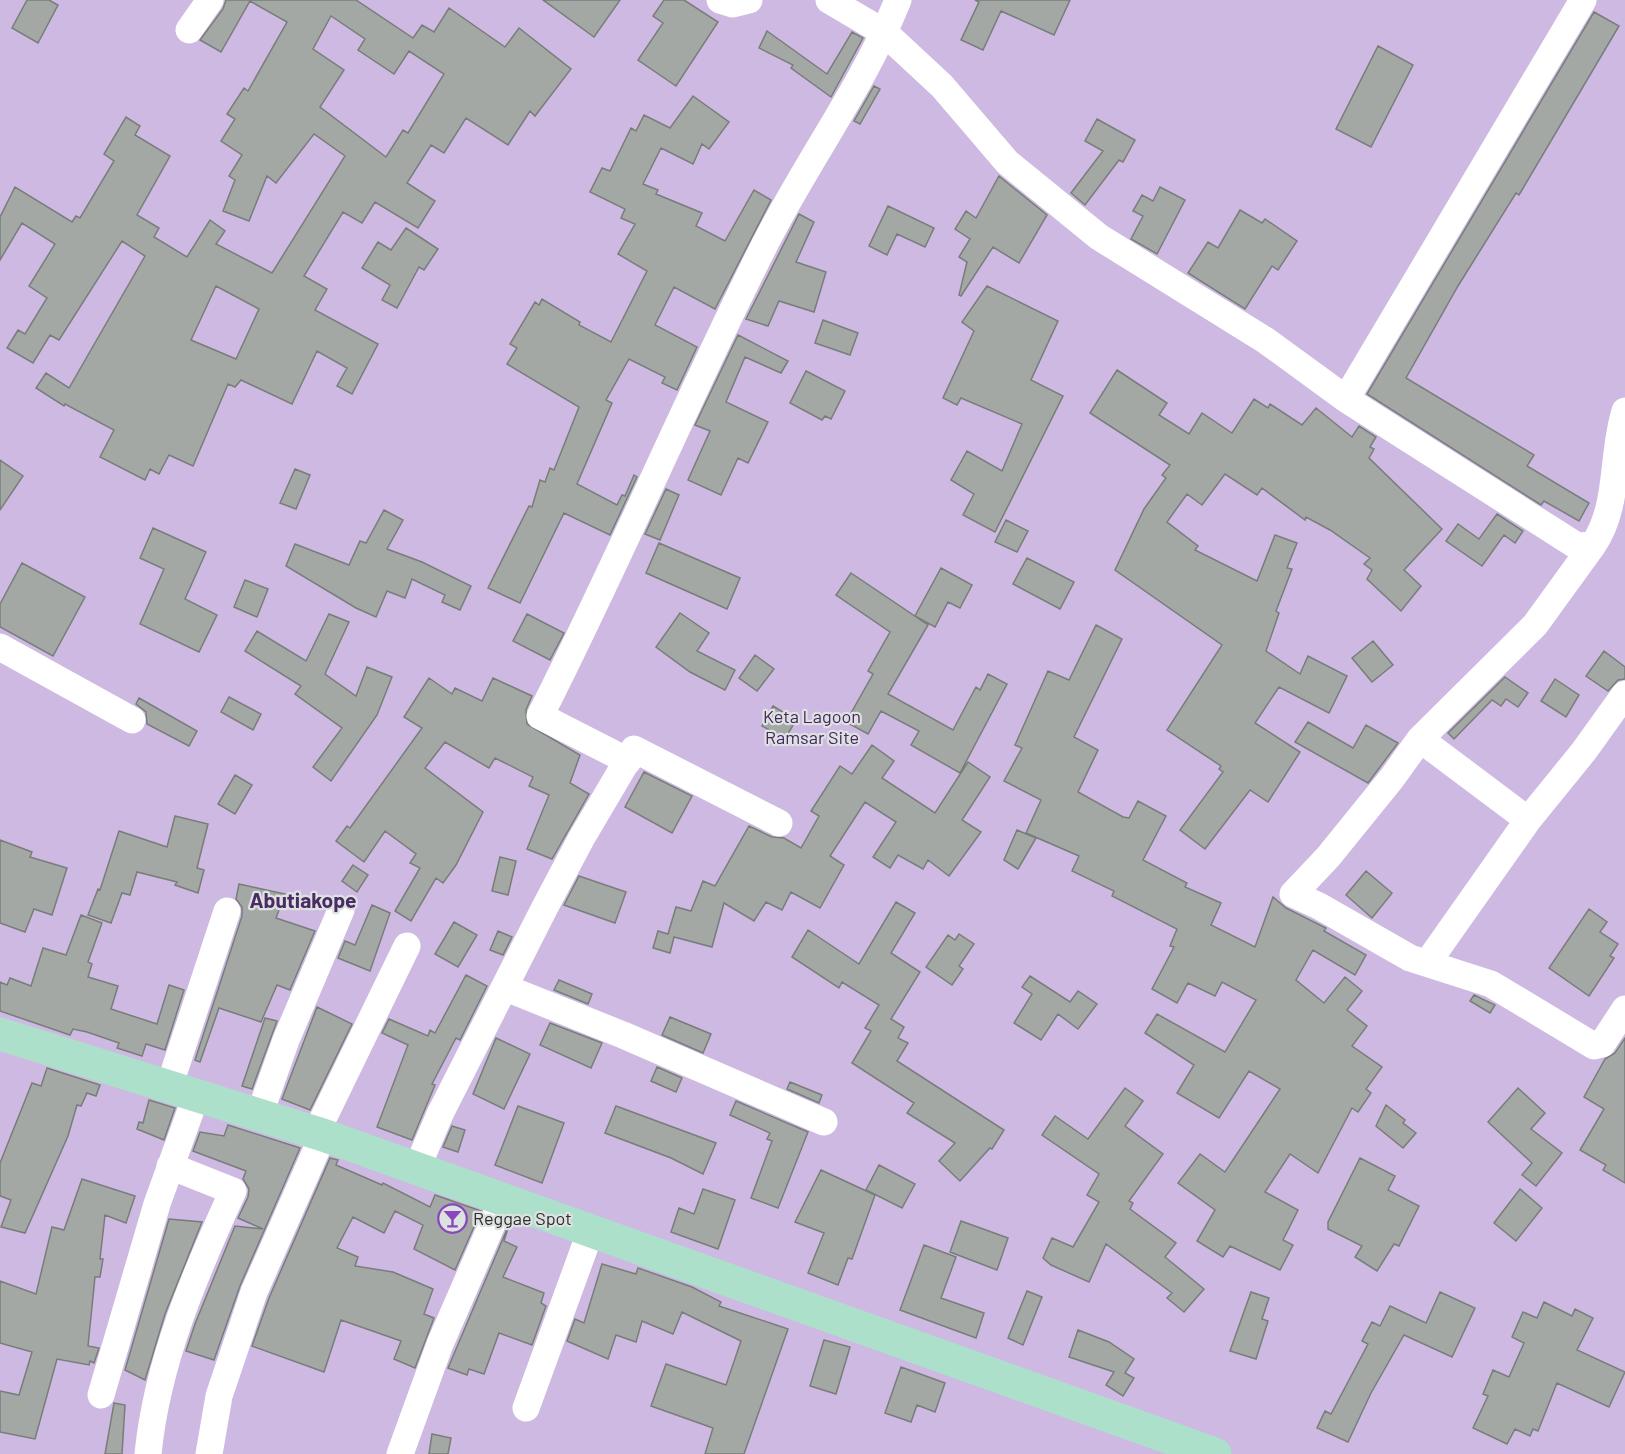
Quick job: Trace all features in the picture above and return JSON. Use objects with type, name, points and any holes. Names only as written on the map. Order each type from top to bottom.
[{"type":"main road","points":[[0,1034],[320,1134],[1215,1454]]},
{"type":"street","points":[[189,30],[210,0]]},
{"type":"street","points":[[720,0],[733,4],[749,0]]},
{"type":"street","points":[[829,0],[885,33],[942,86],[1007,162],[1099,237],[1265,340],[1346,399],[1577,546],[1593,545]]},
{"type":"street","points":[[628,761],[540,716],[615,564],[765,242],[849,100],[885,33],[898,0]]},
{"type":"street","points":[[1346,399],[1583,0]]},
{"type":"street","points":[[1625,411],[1617,436],[1610,511],[1605,527],[1593,545],[1535,625],[1420,739],[1392,778],[1328,857],[1293,894],[1319,906],[1410,958],[1491,984],[1594,1046],[1602,1044],[1625,1009]]},
{"type":"street","points":[[0,647],[132,720]]},
{"type":"street","points":[[1428,962],[1528,820],[1584,751],[1625,694]]},
{"type":"street","points":[[1420,739],[1528,820]]},
{"type":"street","points":[[417,1168],[440,1114],[581,839],[634,750],[778,823]]},
{"type":"street","points":[[259,1116],[286,1040],[341,910]]},
{"type":"street","points":[[101,1395],[170,1166],[183,1092],[227,911]]},
{"type":"street","points":[[209,1454],[219,1396],[254,1292],[320,1134],[407,946]]},
{"type":"street","points":[[506,988],[623,1035],[824,1122]]},
{"type":"street","points":[[148,1454],[156,1402],[192,1284],[233,1191],[170,1166]]},
{"type":"street","points":[[400,1454],[440,1344],[503,1198]]},
{"type":"street","points":[[526,1408],[591,1230]]},
{"type":"green space","name":"Keta Lagoon Ramsar Site","points":[[0,0],[1625,0],[1625,1454],[0,1454]]},
{"type":"building","points":[[27,0],[49,0],[58,5],[38,43],[12,28]]},
{"type":"building","points":[[226,0],[356,0],[413,38],[422,25],[434,32],[449,8],[505,47],[519,28],[571,69],[535,116],[530,111],[508,145],[466,118],[444,153],[431,145],[407,183],[435,201],[418,228],[375,202],[362,223],[343,212],[304,276],[327,289],[315,310],[378,344],[352,394],[337,386],[347,368],[317,351],[292,404],[241,380],[235,387],[228,384],[193,466],[169,455],[159,474],[150,469],[145,480],[100,457],[114,430],[65,404],[64,406],[36,388],[46,373],[69,388],[145,256],[122,241],[59,340],[50,335],[33,363],[7,348],[18,330],[25,334],[47,298],[29,286],[55,244],[22,223],[0,260],[0,217],[15,187],[72,222],[76,216],[80,218],[114,161],[104,154],[126,117],[140,126],[135,135],[170,156],[137,215],[159,228],[154,237],[187,257],[210,220],[225,231],[216,244],[272,273],[345,156],[314,134],[276,183],[267,176],[249,221],[223,211],[235,180],[229,176],[242,155],[221,141],[235,119],[227,114],[244,88],[248,91],[287,22],[250,1],[221,52],[200,40],[223,9]],"holes":[[[331,16],[365,39],[358,50],[394,74],[409,51],[444,74],[408,133],[403,130],[386,157],[320,107],[344,70],[313,49]],[[216,286],[259,309],[236,359],[191,340]]]},
{"type":"building","points":[[543,0],[620,0],[594,37]]},
{"type":"building","points":[[664,0],[684,0],[718,22],[676,86],[638,60],[663,23],[653,16]]},
{"type":"building","points":[[975,0],[1070,0],[1054,35],[1001,11],[983,50],[961,40],[979,2]]},
{"type":"building","points":[[1594,12],[1619,26],[1519,195],[1516,193],[1458,286],[1406,378],[1534,455],[1527,466],[1589,503],[1579,521],[1544,501],[1541,505],[1367,394]]},
{"type":"building","points":[[767,31],[827,74],[852,32],[863,38],[831,97],[791,68],[793,65],[759,48]]},
{"type":"building","points":[[1378,46],[1413,65],[1371,147],[1336,129]]},
{"type":"building","points":[[874,86],[880,89],[860,124],[854,121]]},
{"type":"building","points":[[693,96],[729,122],[709,149],[702,144],[693,164],[661,148],[643,184],[658,190],[656,194],[702,213],[696,226],[725,241],[754,190],[771,200],[715,309],[674,287],[655,325],[697,347],[677,390],[662,383],[665,377],[629,359],[606,400],[612,403],[577,484],[617,505],[622,495],[625,496],[634,475],[637,477],[610,535],[564,513],[520,603],[488,588],[529,506],[532,507],[540,480],[545,482],[550,468],[554,470],[579,407],[507,364],[517,348],[510,344],[535,302],[539,305],[542,299],[580,322],[579,325],[611,342],[647,271],[618,254],[635,224],[621,218],[625,209],[590,192],[602,168],[610,171],[631,128],[636,131],[644,115],[670,128]]},
{"type":"building","points":[[1097,119],[1135,140],[1123,162],[1119,160],[1085,205],[1071,193],[1103,151],[1085,141]]},
{"type":"building","points":[[999,176],[1047,215],[1019,263],[993,247],[961,296],[959,295],[967,262],[959,257],[970,239],[955,229],[966,211],[976,218]]},
{"type":"building","points":[[1160,187],[1185,200],[1157,254],[1131,239],[1143,216],[1133,211],[1142,195],[1153,201]]},
{"type":"building","points":[[888,206],[934,228],[925,247],[897,234],[887,255],[869,246]]},
{"type":"building","points":[[1240,210],[1262,223],[1265,219],[1297,241],[1278,270],[1272,266],[1245,309],[1188,273],[1208,242],[1218,248]]},
{"type":"building","points":[[799,214],[814,222],[796,262],[826,272],[814,312],[779,301],[768,326],[746,319]]},
{"type":"building","points":[[406,228],[438,249],[424,270],[419,267],[397,308],[382,300],[390,285],[362,268],[378,242],[391,250]]},
{"type":"building","points":[[987,286],[1058,321],[1031,380],[1063,396],[995,532],[963,515],[974,494],[951,480],[967,451],[1002,471],[1022,424],[961,398],[957,405],[943,398],[974,331],[962,322]]},
{"type":"building","points":[[823,320],[858,333],[850,355],[815,343]]},
{"type":"building","points":[[738,335],[788,361],[781,373],[745,357],[726,402],[768,422],[748,463],[738,458],[721,495],[688,480],[710,431],[695,425]]},
{"type":"building","points":[[1117,370],[1167,403],[1159,415],[1189,434],[1202,413],[1232,433],[1254,399],[1268,408],[1270,404],[1302,425],[1316,408],[1352,437],[1359,426],[1376,437],[1370,447],[1374,449],[1369,458],[1442,529],[1404,570],[1421,586],[1401,611],[1367,579],[1372,570],[1364,564],[1370,558],[1330,530],[1306,517],[1305,520],[1262,488],[1257,495],[1225,474],[1202,505],[1187,494],[1167,522],[1198,546],[1195,550],[1257,581],[1275,535],[1297,543],[1287,568],[1292,569],[1276,611],[1279,613],[1266,651],[1300,674],[1308,656],[1347,676],[1329,713],[1279,687],[1255,723],[1300,752],[1268,802],[1250,790],[1205,849],[1180,830],[1223,772],[1219,769],[1221,766],[1167,730],[1222,645],[1115,570],[1144,509],[1166,478],[1162,475],[1170,465],[1090,413]]},
{"type":"building","points":[[806,371],[845,391],[831,419],[825,416],[822,420],[790,403]]},
{"type":"building","points":[[0,460],[23,476],[0,510]]},
{"type":"building","points":[[295,469],[310,475],[296,509],[280,503]]},
{"type":"building","points":[[666,489],[679,495],[660,540],[645,534]]},
{"type":"building","points":[[384,510],[403,520],[387,549],[422,562],[471,586],[460,610],[442,602],[445,595],[412,579],[405,598],[387,591],[376,617],[356,608],[286,566],[295,544],[349,565],[360,541],[366,543]]},
{"type":"building","points":[[1497,514],[1523,531],[1515,543],[1504,535],[1482,566],[1446,541],[1458,524],[1479,539]]},
{"type":"building","points":[[1006,520],[1028,531],[1017,552],[995,542]]},
{"type":"building","points":[[153,528],[206,552],[185,599],[217,615],[199,652],[140,624],[164,569],[140,558]]},
{"type":"building","points":[[659,543],[740,578],[727,609],[646,573]]},
{"type":"building","points":[[1027,558],[1074,582],[1060,609],[1013,584]]},
{"type":"building","points":[[22,563],[85,597],[53,656],[0,627],[0,604]]},
{"type":"building","points":[[941,568],[972,585],[960,608],[948,602],[935,627],[915,616]]},
{"type":"building","points":[[851,573],[928,625],[888,694],[953,730],[976,687],[980,690],[988,674],[1007,684],[960,773],[911,745],[919,731],[881,711],[868,734],[846,722],[873,674],[868,671],[890,632],[836,595]]},
{"type":"building","points":[[245,580],[268,589],[257,617],[234,607]]},
{"type":"building","points":[[680,613],[709,633],[697,651],[735,670],[725,690],[690,672],[656,647]]},
{"type":"building","points":[[329,614],[349,622],[325,674],[356,696],[367,667],[392,677],[377,715],[331,781],[313,767],[342,728],[295,694],[301,686],[245,651],[257,631],[306,661]]},
{"type":"building","points":[[527,614],[564,633],[550,660],[513,641]]},
{"type":"building","points":[[1096,625],[1122,639],[1074,737],[1098,750],[1078,792],[1123,817],[1129,818],[1138,801],[1166,816],[1143,860],[1187,883],[1185,887],[1221,903],[1211,925],[1255,947],[1273,897],[1286,908],[1326,928],[1324,931],[1366,955],[1355,975],[1313,950],[1296,980],[1324,1003],[1345,977],[1362,991],[1347,1010],[1367,1026],[1352,1046],[1382,1067],[1366,1089],[1371,1093],[1358,1112],[1352,1108],[1318,1173],[1290,1154],[1265,1192],[1298,1210],[1283,1240],[1293,1245],[1280,1270],[1230,1246],[1223,1257],[1197,1241],[1215,1210],[1178,1183],[1200,1154],[1225,1172],[1280,1089],[1249,1071],[1219,1118],[1177,1093],[1194,1065],[1145,1033],[1157,1014],[1225,1052],[1256,1000],[1222,982],[1215,996],[1188,983],[1177,1003],[1152,989],[1174,947],[1170,946],[1177,929],[1112,896],[1114,891],[1072,871],[1079,856],[1026,833],[1041,800],[1004,781],[1022,748],[1015,745],[1048,671],[1069,680]]},
{"type":"building","points":[[1373,641],[1393,665],[1372,682],[1352,658]]},
{"type":"building","points":[[1604,651],[1625,667],[1625,679],[1618,680],[1608,691],[1586,676]]},
{"type":"building","points":[[755,655],[774,669],[757,691],[739,678]]},
{"type":"building","points":[[1505,677],[1528,693],[1518,707],[1506,699],[1501,706],[1492,700],[1454,739],[1448,733]]},
{"type":"building","points":[[429,678],[452,694],[455,688],[482,701],[493,678],[532,696],[526,710],[527,724],[580,755],[570,783],[589,794],[552,859],[527,849],[549,795],[529,786],[533,777],[495,758],[489,768],[445,742],[425,768],[483,812],[456,865],[443,883],[436,878],[411,921],[395,911],[420,868],[410,863],[416,854],[385,831],[364,862],[336,841],[347,826],[350,828],[422,728],[404,717]]},
{"type":"building","points":[[1555,679],[1579,695],[1566,717],[1541,701]]},
{"type":"building","points":[[229,697],[261,714],[253,730],[221,712]]},
{"type":"building","points":[[139,698],[197,731],[189,746],[147,724],[146,712],[136,704]]},
{"type":"building","points":[[773,706],[796,720],[785,739],[762,726]]},
{"type":"building","points":[[1308,722],[1353,748],[1366,725],[1398,743],[1368,783],[1295,742]]},
{"type":"building","points":[[872,745],[894,761],[882,778],[935,813],[968,762],[990,777],[962,820],[981,832],[949,876],[928,860],[923,869],[898,855],[890,868],[873,857],[896,822],[865,802],[830,856],[844,865],[820,908],[791,892],[782,910],[766,902],[754,921],[724,903],[712,947],[674,937],[670,953],[653,948],[658,931],[668,934],[676,907],[691,911],[703,881],[715,886],[749,826],[772,837],[784,838],[801,848],[819,816],[811,811],[840,766],[852,774]]},
{"type":"building","points":[[644,772],[692,796],[672,833],[625,807]]},
{"type":"building","points":[[235,775],[252,785],[235,814],[218,804]]},
{"type":"building","points":[[175,816],[208,824],[197,868],[204,870],[198,893],[175,885],[177,882],[137,872],[130,895],[122,893],[111,923],[88,915],[98,889],[100,890],[119,831],[167,847]]},
{"type":"building","points":[[1017,830],[1036,838],[1018,869],[1004,860]]},
{"type":"building","points":[[0,840],[32,852],[30,857],[67,868],[52,915],[34,909],[25,932],[0,923]]},
{"type":"building","points":[[500,857],[516,861],[508,895],[492,891]]},
{"type":"building","points":[[353,865],[368,875],[357,892],[342,881]]},
{"type":"building","points":[[1366,871],[1392,893],[1372,918],[1346,895]]},
{"type":"building","points":[[579,876],[626,892],[615,923],[564,905]]},
{"type":"building","points":[[239,884],[285,894],[276,918],[315,931],[290,990],[277,985],[261,1022],[219,1008],[200,1062],[195,1060],[242,916],[242,907],[236,899]]},
{"type":"building","points":[[896,902],[915,913],[891,953],[920,972],[891,1019],[904,1027],[898,1038],[908,1043],[897,1061],[1004,1130],[992,1149],[990,1148],[960,1181],[939,1161],[955,1143],[907,1113],[914,1103],[852,1063],[871,1031],[865,1028],[879,1005],[842,982],[839,988],[792,957],[808,930],[859,964]]},
{"type":"building","points":[[372,905],[390,913],[370,971],[338,958],[345,941],[355,945]]},
{"type":"building","points":[[1589,909],[1607,922],[1600,932],[1618,944],[1610,956],[1614,958],[1589,996],[1549,968]]},
{"type":"building","points":[[81,915],[102,923],[88,962],[92,964],[88,977],[118,986],[111,1009],[157,1024],[169,985],[184,990],[165,1050],[146,1044],[142,1056],[117,1048],[119,1043],[87,1032],[73,1029],[70,1035],[0,1011],[0,982],[7,985],[10,978],[31,986],[43,948],[66,955]]},
{"type":"building","points":[[454,922],[477,935],[458,967],[435,954]]},
{"type":"building","points":[[498,931],[512,937],[503,955],[490,950]]},
{"type":"building","points":[[959,934],[974,944],[959,966],[963,969],[952,985],[926,967],[948,935],[955,940]]},
{"type":"building","points":[[466,975],[487,986],[460,1040],[456,1038],[432,1084],[435,1085],[412,1140],[377,1127],[408,1045],[382,1033],[389,1019],[428,1036],[430,1030],[435,1033]]},
{"type":"building","points":[[1030,976],[1070,1002],[1078,991],[1097,1004],[1078,1029],[1058,1014],[1041,1040],[1014,1023],[1032,994],[1022,987]]},
{"type":"building","points":[[559,980],[592,994],[588,1004],[554,990]]},
{"type":"building","points":[[1474,995],[1495,1005],[1490,1013],[1470,1001]]},
{"type":"building","points":[[317,1007],[352,1024],[310,1110],[282,1099]]},
{"type":"building","points":[[670,1017],[711,1034],[703,1053],[662,1035]]},
{"type":"building","points":[[265,1018],[277,1021],[252,1089],[242,1086]]},
{"type":"building","points":[[550,1023],[602,1043],[591,1068],[540,1045]]},
{"type":"building","points":[[496,1038],[530,1054],[504,1109],[473,1094]]},
{"type":"building","points":[[1625,1038],[1625,1183],[1603,1170],[1606,1165],[1580,1150],[1604,1109],[1584,1097],[1605,1059],[1615,1053]]},
{"type":"building","points":[[657,1067],[682,1078],[676,1092],[651,1081]]},
{"type":"building","points":[[47,1068],[100,1085],[96,1096],[87,1093],[81,1106],[77,1105],[68,1136],[25,1233],[1,1227],[11,1200],[0,1196],[0,1163],[32,1083],[41,1086]]},
{"type":"building","points":[[790,1082],[822,1095],[819,1103],[787,1089]]},
{"type":"building","points":[[1125,1088],[1143,1101],[1125,1126],[1163,1154],[1129,1201],[1133,1203],[1130,1209],[1176,1243],[1165,1257],[1204,1289],[1184,1312],[1167,1298],[1172,1293],[1106,1244],[1089,1282],[1051,1265],[1043,1258],[1052,1238],[1073,1247],[1099,1202],[1087,1195],[1099,1174],[1042,1135],[1055,1116],[1088,1139]]},
{"type":"building","points":[[1518,1088],[1545,1113],[1531,1129],[1562,1153],[1536,1186],[1522,1175],[1532,1163],[1488,1122]]},
{"type":"building","points":[[149,1100],[175,1108],[164,1140],[137,1129],[139,1122],[143,1123]]},
{"type":"building","points":[[736,1101],[808,1132],[778,1208],[751,1198],[772,1141],[767,1139],[770,1133],[730,1115]]},
{"type":"building","points":[[1386,1105],[1405,1120],[1403,1123],[1416,1133],[1403,1148],[1376,1126]]},
{"type":"building","points":[[518,1106],[564,1123],[542,1183],[495,1165]]},
{"type":"building","points":[[616,1106],[716,1143],[703,1174],[671,1158],[605,1133]]},
{"type":"building","points":[[228,1125],[300,1148],[240,1286],[214,1360],[186,1351],[195,1324],[235,1226],[263,1229],[238,1218],[248,1197],[249,1189],[243,1179],[246,1171],[193,1151],[200,1132],[224,1136]]},
{"type":"building","points":[[452,1126],[465,1130],[458,1152],[443,1147]]},
{"type":"building","points":[[330,1158],[338,1160],[336,1165],[382,1185],[383,1183],[430,1207],[435,1195],[481,1211],[455,1270],[414,1249],[423,1225],[395,1211],[384,1233],[353,1217],[337,1248],[358,1257],[355,1266],[393,1272],[433,1289],[424,1314],[434,1318],[415,1368],[394,1359],[401,1341],[341,1320],[324,1372],[252,1346],[269,1298]]},
{"type":"building","points":[[1360,1158],[1395,1176],[1388,1190],[1419,1206],[1399,1246],[1394,1244],[1377,1271],[1355,1257],[1362,1246],[1328,1229],[1328,1222]]},
{"type":"building","points":[[879,1165],[915,1184],[902,1208],[866,1190]]},
{"type":"building","points":[[821,1170],[875,1195],[852,1259],[848,1258],[838,1285],[808,1273],[824,1233],[795,1222]]},
{"type":"building","points":[[82,1179],[135,1196],[126,1223],[105,1215],[100,1259],[103,1259],[100,1277],[95,1277],[88,1346],[99,1348],[94,1363],[90,1361],[89,1365],[57,1359],[35,1439],[0,1432],[0,1391],[19,1395],[32,1352],[0,1343],[0,1281],[36,1294],[52,1227],[64,1230]]},
{"type":"building","points":[[703,1189],[735,1200],[718,1249],[671,1232],[679,1208],[694,1214]]},
{"type":"building","points":[[1520,1189],[1542,1208],[1516,1241],[1494,1223]]},
{"type":"building","points":[[169,1219],[202,1222],[165,1314],[145,1380],[125,1370]]},
{"type":"building","points":[[961,1221],[1008,1238],[997,1270],[950,1252]]},
{"type":"building","points":[[510,1222],[504,1241],[517,1247],[503,1277],[544,1293],[541,1303],[546,1306],[532,1345],[499,1333],[484,1374],[469,1369],[467,1375],[448,1368]]},
{"type":"building","points":[[924,1245],[956,1257],[941,1298],[984,1313],[976,1338],[900,1310]]},
{"type":"building","points":[[602,1264],[636,1274],[638,1268],[692,1287],[721,1302],[719,1306],[788,1329],[744,1454],[705,1454],[713,1428],[651,1406],[666,1364],[726,1385],[741,1341],[682,1312],[673,1334],[642,1321],[636,1342],[616,1335],[608,1359],[567,1341],[575,1319],[584,1323]]},
{"type":"building","points":[[1027,1291],[1042,1297],[1023,1345],[1008,1338]]},
{"type":"building","points":[[1251,1292],[1269,1298],[1262,1319],[1268,1321],[1256,1359],[1230,1351]]},
{"type":"building","points":[[1440,1292],[1475,1308],[1452,1357],[1404,1335],[1371,1393],[1348,1442],[1317,1428],[1325,1411],[1331,1414],[1368,1344],[1362,1341],[1372,1322],[1380,1326],[1390,1306],[1426,1323]]},
{"type":"building","points":[[1544,1302],[1572,1316],[1575,1309],[1593,1318],[1577,1350],[1625,1372],[1609,1407],[1557,1383],[1538,1431],[1533,1429],[1530,1436],[1515,1429],[1507,1444],[1473,1428],[1488,1396],[1483,1394],[1493,1370],[1509,1377],[1524,1343],[1512,1337],[1523,1312],[1537,1318]]},
{"type":"building","points":[[1078,1330],[1109,1342],[1134,1359],[1125,1373],[1134,1378],[1123,1396],[1106,1385],[1114,1372],[1069,1357]]},
{"type":"building","points":[[824,1340],[850,1347],[836,1394],[810,1386]]},
{"type":"building","points":[[901,1367],[945,1383],[935,1412],[917,1405],[911,1422],[885,1413]]},
{"type":"building","points":[[114,1403],[125,1405],[122,1454],[105,1454]]},
{"type":"building","points":[[432,1434],[451,1438],[448,1454],[429,1454]]},
{"type":"place","name":"Reggae Spot","points":[[452,1219]]},
{"type":"district","name":"Abutiakope","points":[[303,901]]}]
